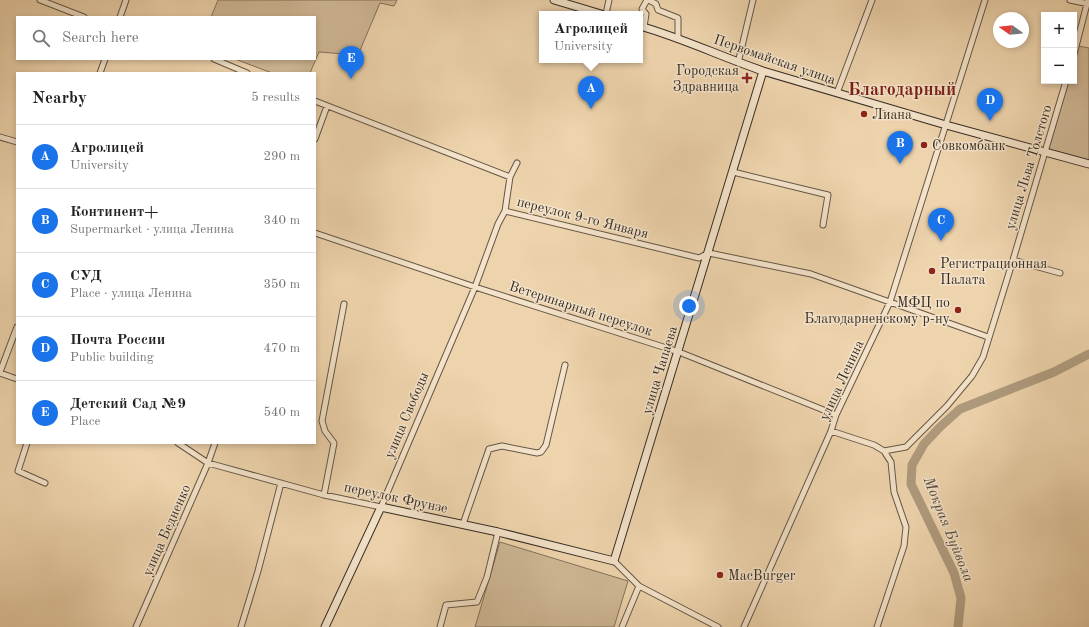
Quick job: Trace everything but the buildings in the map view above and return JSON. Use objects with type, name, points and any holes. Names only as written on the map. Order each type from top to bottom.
[{"type":"main road","points":[[554,0],[591,11]]},
{"type":"main road","name":"Первомайская улица","points":[[643,26],[678,37],[763,71],[946,125],[1089,164]]},
{"type":"main road","name":"улица Чапаева","points":[[614,561],[679,352],[763,71]]},
{"type":"main road","name":"переулок Фрунзе","points":[[381,507],[498,532],[614,561]]},
{"type":"main road","name":"улица Свободы","points":[[324,627],[381,507]]},
{"type":"street","points":[[40,0],[81,16]]},
{"type":"street","points":[[120,16],[126,0]]},
{"type":"street","points":[[607,11],[609,0]]},
{"type":"street","points":[[643,23],[646,14],[642,9],[648,0],[656,4],[658,10],[678,18],[678,37]]},
{"type":"street","points":[[738,62],[753,0]]},
{"type":"street","points":[[837,93],[872,0]]},
{"type":"street","name":"улица Ленина","points":[[744,627],[831,431],[836,415],[890,302],[985,0]]},
{"type":"street","points":[[1070,0],[1088,3],[1076,48]]},
{"type":"street","points":[[100,72],[105,60]]},
{"type":"street","points":[[216,60],[246,72]]},
{"type":"street","name":"улица Льва Толстого","points":[[884,451],[906,447],[947,406],[972,376],[980,362],[1046,153],[1065,84]]},
{"type":"street","name":"переулок 9-го Января","points":[[316,101],[510,177],[505,210],[699,258],[709,253],[811,274],[988,337]]},
{"type":"street","points":[[316,136],[327,106]]},
{"type":"street","points":[[0,137],[16,142]]},
{"type":"street","points":[[510,177],[517,163]]},
{"type":"street","points":[[733,172],[828,195],[823,225]]},
{"type":"street","name":"улица Свободы","points":[[381,507],[475,288],[498,224],[505,210]]},
{"type":"street","name":"Ветеринарный переулок","points":[[316,233],[475,288],[679,352],[836,415]]},
{"type":"street","points":[[1013,260],[1060,273]]},
{"type":"street","points":[[324,495],[334,443],[325,431],[322,421],[344,304]]},
{"type":"street","points":[[16,330],[0,373],[16,379]]},
{"type":"street","points":[[463,524],[489,450],[502,446],[537,453],[541,452],[546,445],[565,366]]},
{"type":"street","points":[[831,431],[874,445],[884,451],[891,462],[894,492],[906,528],[904,546],[876,627]]},
{"type":"street","points":[[27,444],[18,471],[44,483]]},
{"type":"street","name":"переулок Фрунзе","points":[[180,444],[208,463],[324,495],[381,507]]},
{"type":"street","name":"улица Бедненко","points":[[136,627],[208,463],[215,444]]},
{"type":"street","points":[[241,627],[258,571],[281,483]]},
{"type":"street","points":[[440,627],[446,605],[477,602],[487,578],[498,532]]},
{"type":"street","points":[[614,561],[639,586],[718,627]]},
{"type":"street","points":[[622,627],[639,586]]},
{"type":"shaded area","points":[[218,0],[397,0],[394,6],[380,3],[358,55],[319,52],[316,59],[316,16],[211,16]]},
{"type":"shaded area","points":[[1078,46],[1089,48],[1089,161],[1048,152],[1067,84],[1077,84]]},
{"type":"shaded area","points":[[238,60],[316,60],[310,72],[269,72]]},
{"type":"shaded area","points":[[500,542],[628,581],[614,627],[475,627]]},
{"type":"waterway","name":"Мокрая Буйвола","points":[[958,627],[961,598],[954,573],[911,484],[912,465],[924,444],[960,409],[1054,372],[1089,354]]},
{"type":"place","name":"Городская Здравница","points":[[747,78]]},
{"type":"place","name":"Детский Сад №9","points":[[351,79]]},
{"type":"place","name":"Агролицей","points":[[591,109]]},
{"type":"place","name":"Лиана","points":[[864,114]]},
{"type":"place","name":"Почта России","points":[[990,121]]},
{"type":"place","name":"Совкомбанк","points":[[924,145]]},
{"type":"place","name":"Континент+","points":[[900,164]]},
{"type":"place","name":"СУД","points":[[941,241]]},
{"type":"place","name":"Регистрационная Палата","points":[[932,271]]},
{"type":"place","name":"МФЦ по Благодарненскому р-ну","points":[[958,310]]},
{"type":"place","name":"MacBurger","points":[[720,575]]},
{"type":"district","name":"Благодарный","points":[[902,89]]}]
